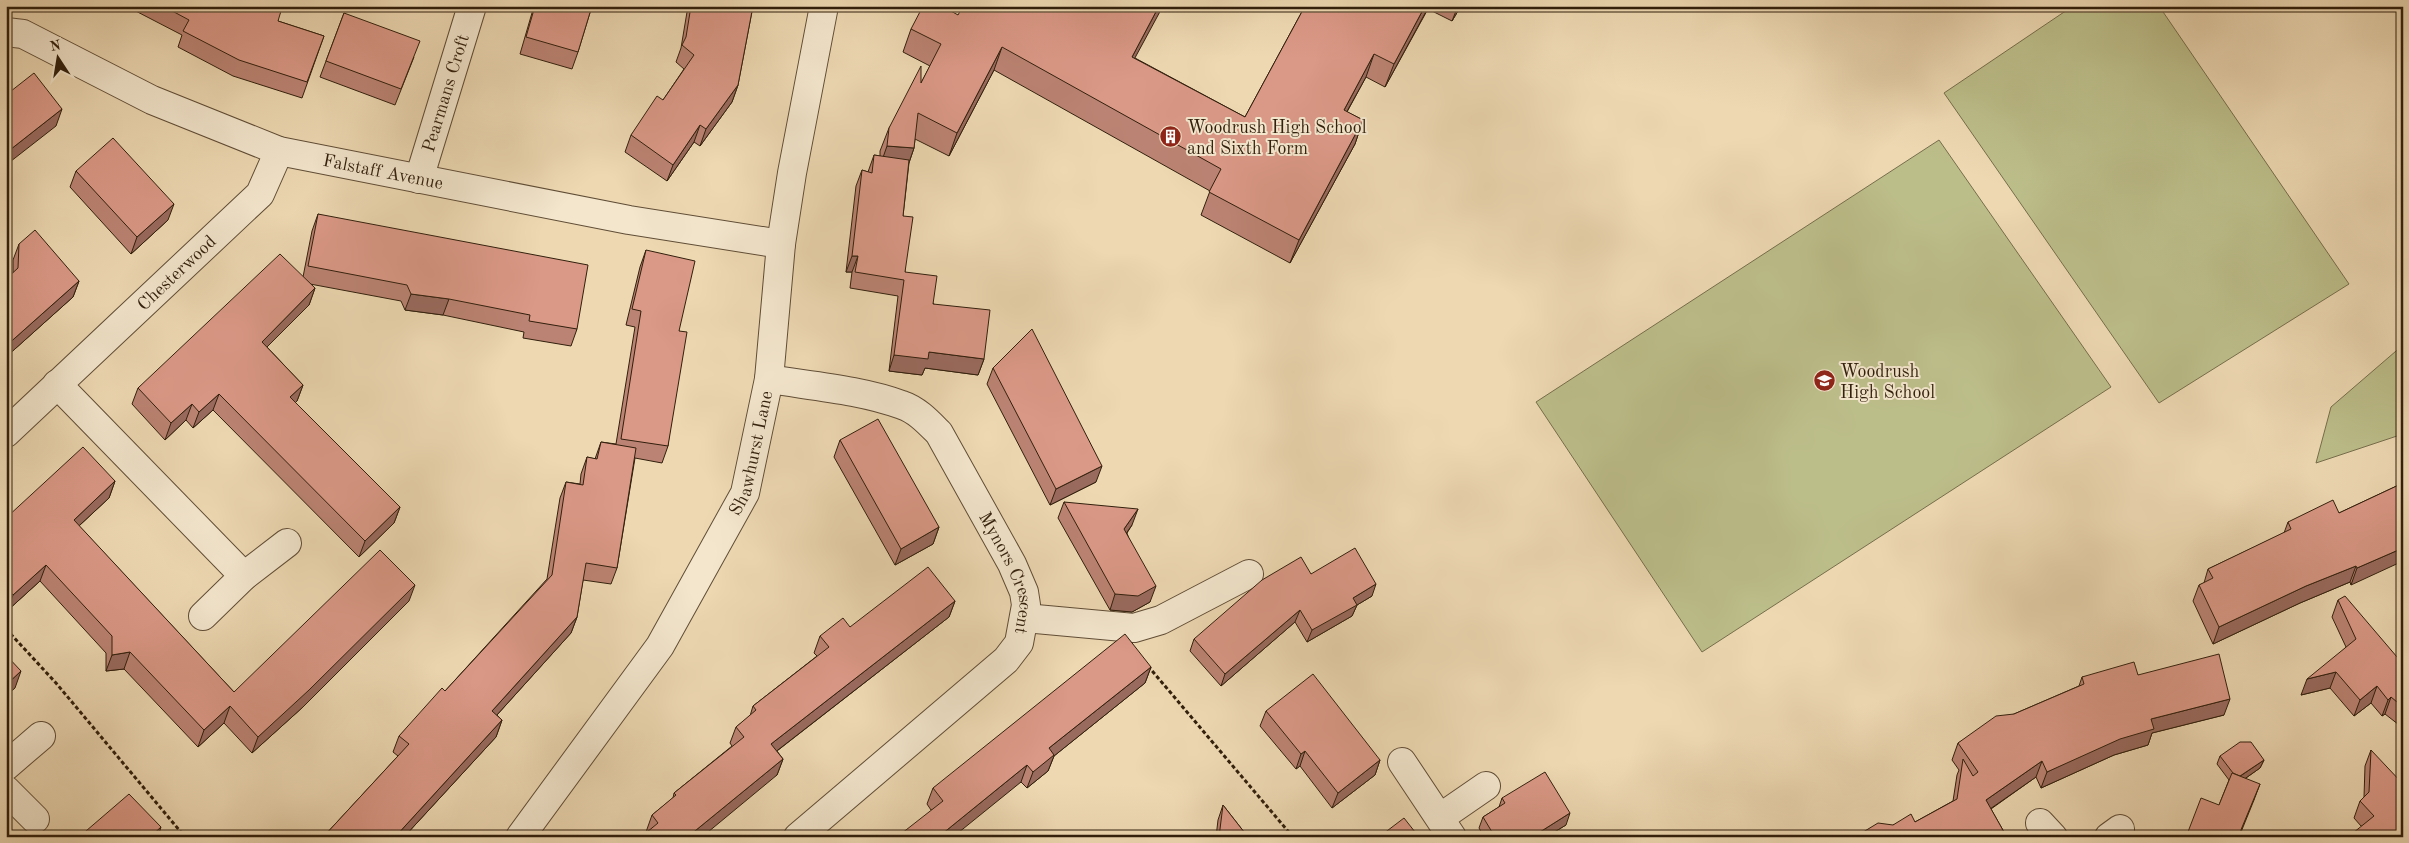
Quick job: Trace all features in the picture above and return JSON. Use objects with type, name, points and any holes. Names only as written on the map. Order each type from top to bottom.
[{"type":"street","name":"Pearmans Croft","points":[[419,180],[472,6]]},
{"type":"street","name":"Shawhurst Lane","points":[[520,837],[660,646],[745,493],[769,379],[781,244],[792,173],[824,6]]},
{"type":"street","name":"Falstaff Avenue","points":[[6,32],[23,34],[152,100],[279,150],[419,180],[629,220],[781,244]]},
{"type":"street","name":"Chesterwood","points":[[6,433],[260,194],[279,150]]},
{"type":"street","name":"Mynors Crescent","points":[[769,379],[852,393],[903,405],[924,418],[939,433],[1012,564],[1024,592],[1026,605],[1025,618],[1018,643],[1006,660],[798,837]]},
{"type":"street","points":[[58,384],[244,576]]},
{"type":"street","points":[[203,616],[244,576],[287,543]]},
{"type":"street","points":[[1025,618],[1134,628],[1161,620],[1249,574]]},
{"type":"street","points":[[6,766],[41,736]]},
{"type":"street","points":[[1402,762],[1446,827],[1486,786]]},
{"type":"street","points":[[6,790],[35,819]]},
{"type":"path","points":[[6,629],[62,691],[185,837]]},
{"type":"path","points":[[1147,665],[1293,837]]},
{"type":"green space","points":[[2073,6],[2159,6],[2349,284],[2159,403],[1944,93]]},
{"type":"green space","points":[[1939,140],[2111,387],[1702,652],[1536,402]]},
{"type":"green space","points":[[2403,345],[2403,434],[2316,463],[2331,407]]},
{"type":"building","points":[[163,6],[271,6],[281,11],[278,21],[324,36],[307,82],[239,60],[183,31],[189,20]]},
{"type":"building","points":[[535,6],[592,6],[578,52],[526,37]]},
{"type":"building","points":[[691,6],[753,6],[738,85],[706,129],[700,125],[673,165],[631,135],[657,96],[663,100],[694,55],[682,45],[686,37]]},
{"type":"building","name":"Woodrush High School and Sixth Form","points":[[923,6],[942,6],[958,15],[963,6],[1159,6],[1132,57],[1245,117],[1305,6],[1425,6],[1394,64],[1374,54],[1344,110],[1363,120],[1299,240],[1209,192],[1221,169],[1002,47],[957,133],[918,113],[914,148],[887,146],[889,128],[921,66],[921,83],[941,44],[911,29]]},
{"type":"building","points":[[344,13],[420,41],[401,89],[326,61]]},
{"type":"building","points":[[34,73],[62,109],[6,153],[6,95]]},
{"type":"building","points":[[113,138],[174,204],[137,237],[76,171]]},
{"type":"building","points":[[874,155],[909,160],[903,216],[913,217],[905,272],[937,276],[933,304],[990,310],[984,359],[929,352],[928,359],[894,355],[904,280],[855,272],[858,256],[852,256],[862,170],[872,173]]},
{"type":"building","points":[[318,214],[588,265],[577,329],[529,321],[530,315],[449,299],[411,294],[407,285],[308,266]]},
{"type":"building","points":[[35,230],[79,281],[6,346],[6,279],[18,268],[19,244]]},
{"type":"building","points":[[646,250],[695,261],[679,331],[687,332],[668,446],[621,439],[641,311],[632,309]]},
{"type":"building","points":[[280,254],[315,288],[262,342],[303,385],[290,397],[400,507],[365,541],[219,394],[199,412],[192,404],[171,423],[138,388]]},
{"type":"building","points":[[1032,329],[1102,466],[1056,489],[993,368]]},
{"type":"building","points":[[878,419],[939,527],[901,549],[840,440]]},
{"type":"building","points":[[601,442],[636,448],[617,568],[586,563],[577,617],[492,711],[502,720],[395,837],[327,837],[325,835],[409,744],[399,736],[442,688],[445,691],[552,575],[566,482],[583,485],[587,457],[597,459]]},
{"type":"building","points":[[83,447],[115,481],[74,520],[234,692],[380,550],[415,585],[309,690],[258,737],[230,706],[204,730],[130,652],[112,655],[112,636],[46,565],[13,595],[6,587],[6,536],[8,534],[6,533],[6,518]]},
{"type":"building","points":[[2403,483],[2403,548],[2357,568],[2356,566],[2306,586],[2219,627],[2199,585],[2213,578],[2208,569],[2291,529],[2288,522],[2333,500],[2339,513]]},
{"type":"building","points":[[1064,502],[1138,509],[1124,529],[1156,586],[1138,596],[1115,594]]},
{"type":"building","points":[[1355,548],[1376,584],[1353,598],[1357,605],[1312,630],[1300,610],[1225,674],[1194,639],[1262,580],[1301,557],[1311,574]]},
{"type":"building","points":[[928,567],[955,601],[771,744],[783,759],[690,835],[691,837],[641,837],[658,823],[652,815],[676,795],[674,793],[744,737],[736,727],[756,710],[753,706],[829,647],[820,636],[843,618],[850,627]]},
{"type":"building","points":[[2345,596],[2403,664],[2403,707],[2391,697],[2388,700],[2377,686],[2360,700],[2336,672],[2307,679],[2356,639],[2338,600]]},
{"type":"building","points":[[1125,634],[1151,667],[1049,748],[1054,755],[1033,772],[1027,765],[942,834],[944,837],[897,837],[943,801],[933,788]]},
{"type":"building","points":[[2219,654],[2230,699],[2151,719],[2154,729],[2120,739],[2047,772],[2042,761],[1986,800],[2004,832],[1996,837],[1855,837],[1878,823],[1893,825],[1911,814],[1915,822],[1957,799],[1963,759],[1973,776],[1978,772],[1958,743],[1996,716],[2014,714],[2084,684],[2082,677],[2134,662],[2138,675]]},
{"type":"building","points":[[6,655],[21,671],[6,685]]},
{"type":"building","points":[[1313,674],[1380,760],[1338,793],[1305,751],[1301,754],[1266,711]]},
{"type":"building","points":[[2240,742],[2251,742],[2264,760],[2240,776],[2233,773],[2220,756]]},
{"type":"building","points":[[2371,750],[2403,784],[2403,837],[2348,837],[2374,816],[2360,801],[2369,792]]},
{"type":"building","points":[[1545,772],[1570,813],[1532,837],[1495,837],[1483,817],[1505,803],[1502,798]]},
{"type":"building","points":[[2232,773],[2260,784],[2238,837],[2186,837],[2201,798],[2219,805]]},
{"type":"building","points":[[129,794],[161,827],[150,837],[79,837]]},
{"type":"building","points":[[1223,805],[1248,837],[1219,837]]},
{"type":"building","points":[[1404,818],[1419,837],[1379,837]]},
{"type":"place","name":"Woodrush High School and Sixth Form","points":[[1171,137]]},
{"type":"place","name":"Woodrush High School","points":[[1824,381]]}]
